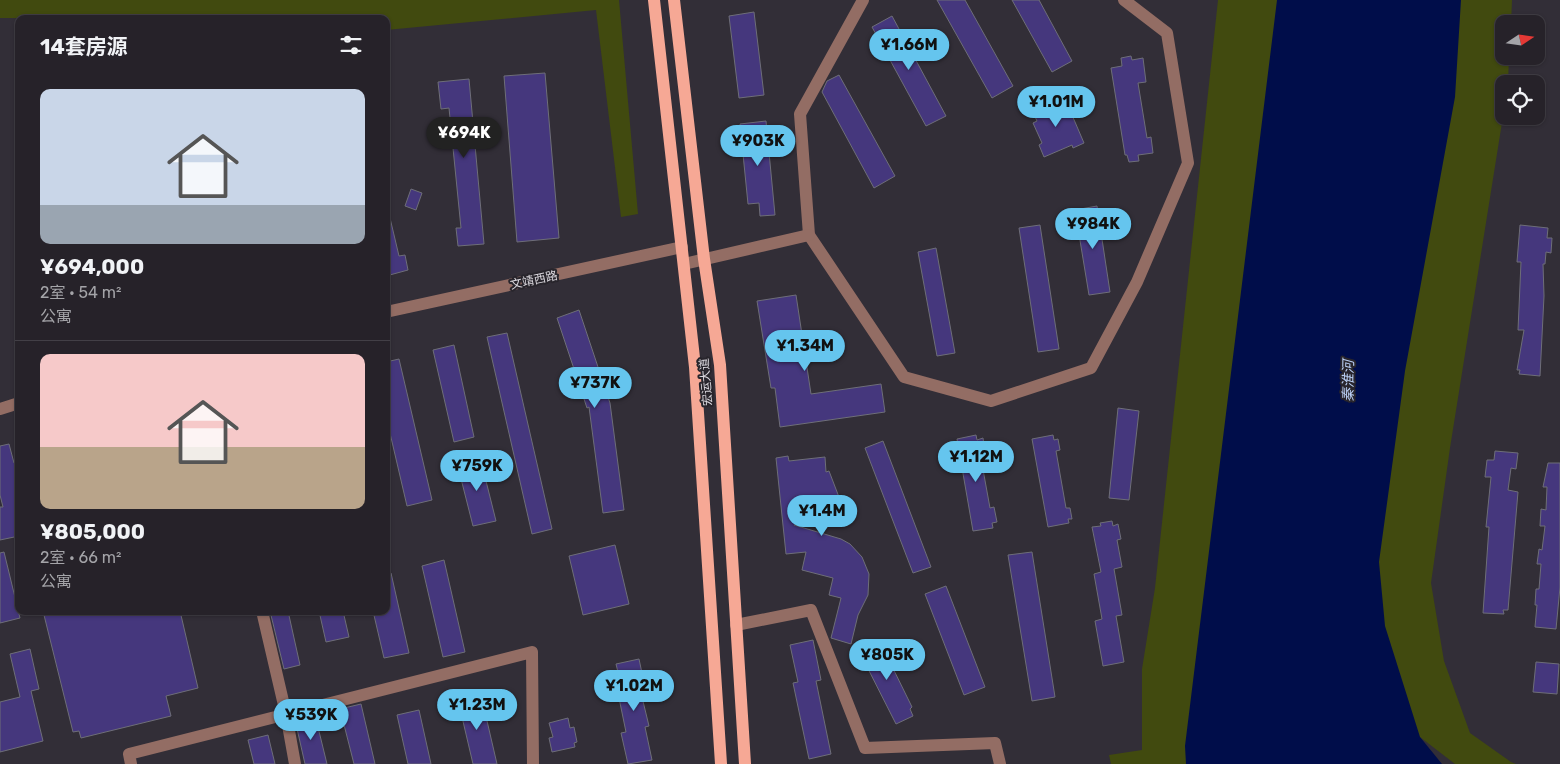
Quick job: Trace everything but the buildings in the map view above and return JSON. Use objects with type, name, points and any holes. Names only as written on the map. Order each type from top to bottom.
[{"type":"main road","name":"宏运大道","points":[[654,0],[695,367],[721,764]]},
{"type":"main road","name":"宏运大道","points":[[674,0],[704,259],[720,365],[745,764]]},
{"type":"street","points":[[863,0],[800,114],[809,235],[904,377],[991,401],[1091,368],[1137,282],[1188,163],[1167,33],[1124,0]]},
{"type":"street","points":[[684,264],[809,235]]},
{"type":"street","name":"文靖西路","points":[[390,311],[682,247]]},
{"type":"street","points":[[0,409],[15,404]]},
{"type":"street","points":[[736,625],[811,610],[864,748],[995,743],[1000,764]]},
{"type":"street","points":[[263,615],[286,714],[295,764]]},
{"type":"street","points":[[131,764],[129,754],[532,652],[533,764]]},
{"type":"green space","points":[[0,0],[619,0],[638,214],[621,217],[596,10],[390,30],[390,15],[15,15],[15,18],[0,18]]},
{"type":"green space","points":[[1218,0],[1512,0],[1511,15],[1495,15],[1495,65],[1509,65],[1508,75],[1495,75],[1495,125],[1502,125],[1450,448],[1431,583],[1444,661],[1470,733],[1516,764],[1455,764],[1420,737],[1394,764],[1111,764],[1109,755],[1142,750],[1142,669],[1155,588]]},
{"type":"water","name":"秦淮河","points":[[1277,0],[1461,0],[1455,97],[1405,371],[1379,562],[1385,626],[1420,737],[1442,764],[1186,764],[1185,746]]}]
